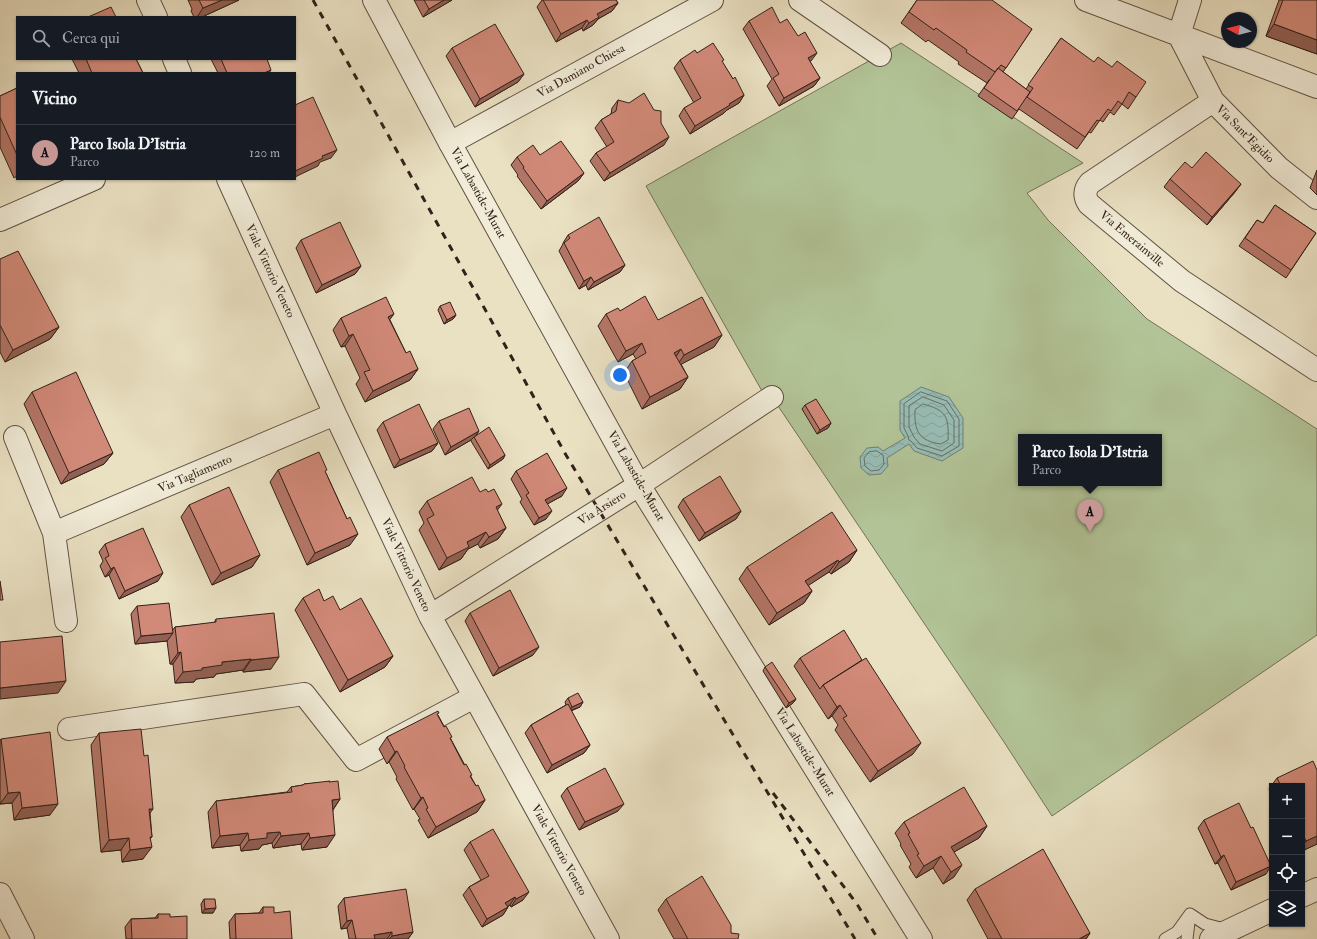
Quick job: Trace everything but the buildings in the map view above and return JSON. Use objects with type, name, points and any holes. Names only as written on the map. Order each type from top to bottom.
[{"type":"street","points":[[148,0],[156,16]]},
{"type":"street","name":"Via Labastide-Murat","points":[[374,0],[450,143],[639,485],[921,939]]},
{"type":"street","name":"Via Damiano Chiesa","points":[[450,143],[712,0]]},
{"type":"street","points":[[800,0],[880,55]]},
{"type":"street","points":[[1086,0],[1317,87]]},
{"type":"street","points":[[1179,35],[1190,0]]},
{"type":"street","name":"Via Sant'Egidio","points":[[1179,35],[1213,101],[1279,168],[1317,198]]},
{"type":"street","points":[[174,60],[180,72]]},
{"type":"street","name":"Via Emerainville","points":[[1213,101],[1090,183],[1086,191],[1087,200],[1089,204],[1182,281],[1317,370]]},
{"type":"street","points":[[0,220],[92,180]]},
{"type":"street","name":"Viale Vittorio Veneto","points":[[228,180],[335,414],[430,616],[608,939]]},
{"type":"street","name":"Via Arsiero","points":[[430,616],[639,485],[772,397]]},
{"type":"street","name":"Via Tagliamento","points":[[54,534],[335,414]]},
{"type":"street","points":[[15,437],[54,534],[66,621]]},
{"type":"street","points":[[69,729],[304,694],[356,760],[474,697]]},
{"type":"street","points":[[1305,895],[1317,889]]},
{"type":"street","points":[[0,894],[23,939]]},
{"type":"street","points":[[1220,934],[1269,911]]},
{"type":"lane","points":[[1190,914],[1220,934]]},
{"type":"lane","points":[[1165,939],[1177,932],[1190,914]]},
{"type":"lane","points":[[1187,939],[1190,914]]},
{"type":"green space","points":[[901,43],[1083,163],[1027,193],[1048,220],[1147,319],[1317,429],[1317,635],[1052,816],[1004,742],[772,397],[762,391],[646,186]]},
{"type":"water","points":[[921,387],[949,397],[963,418],[963,448],[942,461],[914,451],[909,444],[887,458],[888,466],[881,474],[869,475],[861,468],[860,457],[867,448],[878,447],[883,451],[905,438],[900,430],[900,401]]},
{"type":"railway","points":[[313,0],[566,455],[855,939]]},
{"type":"railway","points":[[773,793],[857,904],[878,939]]},
{"type":"place","name":"Parco Isola D'Istria","points":[[1090,532]]}]
